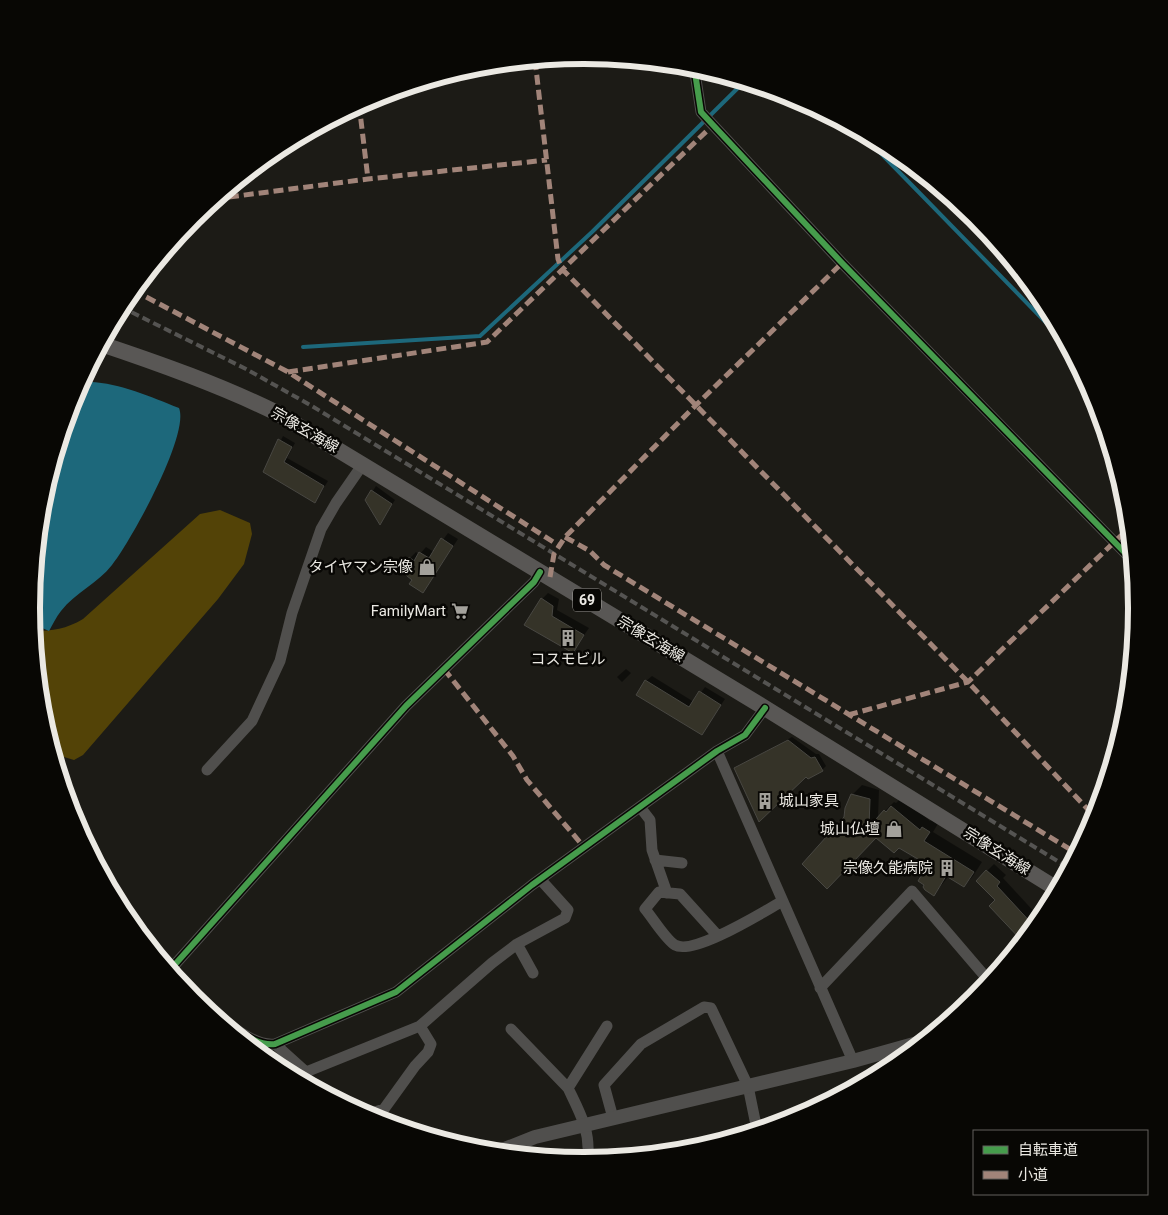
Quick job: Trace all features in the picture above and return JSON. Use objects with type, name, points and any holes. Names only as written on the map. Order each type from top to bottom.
[{"type":"main road","name":"宗像玄海線","points":[[107,346],[237,393],[277,413],[765,708],[1051,886]]},
{"type":"street","points":[[695,75],[701,112],[713,126],[842,263],[1125,553]]},
{"type":"street","points":[[207,770],[252,721],[280,662],[292,613],[321,529],[336,503],[363,464]]},
{"type":"street","points":[[174,965],[406,706],[534,582],[540,572]]},
{"type":"street","points":[[259,1043],[275,1044],[396,992],[540,879],[717,751],[745,734],[765,708]]},
{"type":"street","points":[[717,751],[781,902],[853,1061]]},
{"type":"street","points":[[640,807],[650,820],[652,850],[668,893]]},
{"type":"street","points":[[655,860],[682,862]]},
{"type":"street","points":[[304,1074],[420,1026],[492,963],[517,944],[565,918],[568,910],[540,879]]},
{"type":"street","points":[[820,988],[912,891],[984,975]]},
{"type":"street","points":[[718,936],[680,894],[660,892],[646,909],[674,945],[683,947],[718,936],[728,932],[781,902]]},
{"type":"street","points":[[517,944],[533,973]]},
{"type":"street","points":[[612,1118],[604,1085],[641,1044],[704,1007],[711,1008],[748,1086],[756,1124]]},
{"type":"street","points":[[378,1111],[384,1109],[414,1066],[428,1052],[431,1044],[420,1026]]},
{"type":"street","points":[[568,1088],[607,1026]]},
{"type":"street","points":[[511,1029],[568,1088],[585,1125],[590,1146],[589,1152]]},
{"type":"street","points":[[275,1044],[297,1070]]},
{"type":"street","points":[[511,1147],[535,1137],[853,1061],[904,1047]]},
{"type":"shaded area","points":[[220,510],[250,523],[252,534],[244,564],[218,599],[83,755],[74,760],[61,756],[50,714],[41,631],[59,629],[83,619],[200,514]]},
{"type":"water","points":[[89,382],[124,388],[179,408],[180,421],[168,463],[144,512],[121,552],[100,577],[67,605],[49,631],[41,627],[40,608],[41,572],[50,501],[69,433]]},
{"type":"building","points":[[278,439],[292,447],[284,462],[324,486],[315,503],[263,472]]},
{"type":"building","points":[[371,490],[392,504],[380,525],[365,500]]},
{"type":"building","points":[[441,538],[453,546],[423,593],[409,584],[412,580],[401,571],[409,557],[414,561],[419,552],[429,558]]},
{"type":"building","points":[[541,598],[553,606],[552,616],[584,635],[573,653],[524,625]]},
{"type":"building","points":[[645,680],[689,707],[699,691],[721,705],[702,735],[636,695]]},
{"type":"building","name":"城山家具","points":[[788,740],[811,758],[815,757],[823,771],[808,779],[806,777],[759,822],[734,768]]},
{"type":"building","points":[[851,794],[870,799],[869,827],[884,810],[886,812],[891,806],[920,830],[922,827],[930,832],[924,841],[974,872],[964,887],[946,876],[934,896],[925,890],[924,885],[918,881],[928,865],[899,848],[894,853],[876,838],[827,889],[802,864],[844,817],[845,808]]},
{"type":"building","points":[[986,870],[1000,882],[997,886],[1029,920],[1018,936],[989,906],[995,900],[976,881]]},
{"type":"waterway","points":[[303,347],[480,336],[592,232],[740,86]]},
{"type":"waterway","points":[[877,149],[1048,325]]},
{"type":"railway","points":[[128,311],[246,369],[312,406],[1063,864]]},
{"type":"marked path","points":[[536,66],[558,259],[562,269],[968,682],[1089,811]]},
{"type":"marked path","points":[[360,112],[368,179]]},
{"type":"marked path","points":[[288,372],[487,342],[713,125]]},
{"type":"marked path","points":[[226,197],[368,179],[547,160]]},
{"type":"marked path","points":[[550,577],[554,554],[565,537],[695,406],[842,263]]},
{"type":"marked path","points":[[140,294],[288,372],[558,545]]},
{"type":"marked path","points":[[848,715],[968,682],[1123,534]]},
{"type":"marked path","points":[[565,537],[590,551],[604,565],[1071,850]]},
{"type":"marked path","points":[[444,669],[513,756],[527,780],[584,847]]},
{"type":"cycle path","points":[[695,75],[701,112],[842,263],[1125,553]]},
{"type":"cycle path","points":[[174,965],[406,706],[534,582],[540,572]]},
{"type":"cycle path","points":[[255,1040],[275,1044],[396,992],[532,885],[717,751],[745,735],[765,708]]},
{"type":"place","name":"タイヤマン宗像","points":[[427,567]]},
{"type":"place","name":"FamilyMart","points":[[460,611]]},
{"type":"place","name":"コスモビル","points":[[568,638]]},
{"type":"place","name":"城山家具","points":[[765,801]]},
{"type":"place","name":"城山仏壇","points":[[894,829]]},
{"type":"place","name":"宗像久能病院","points":[[947,868]]}]
